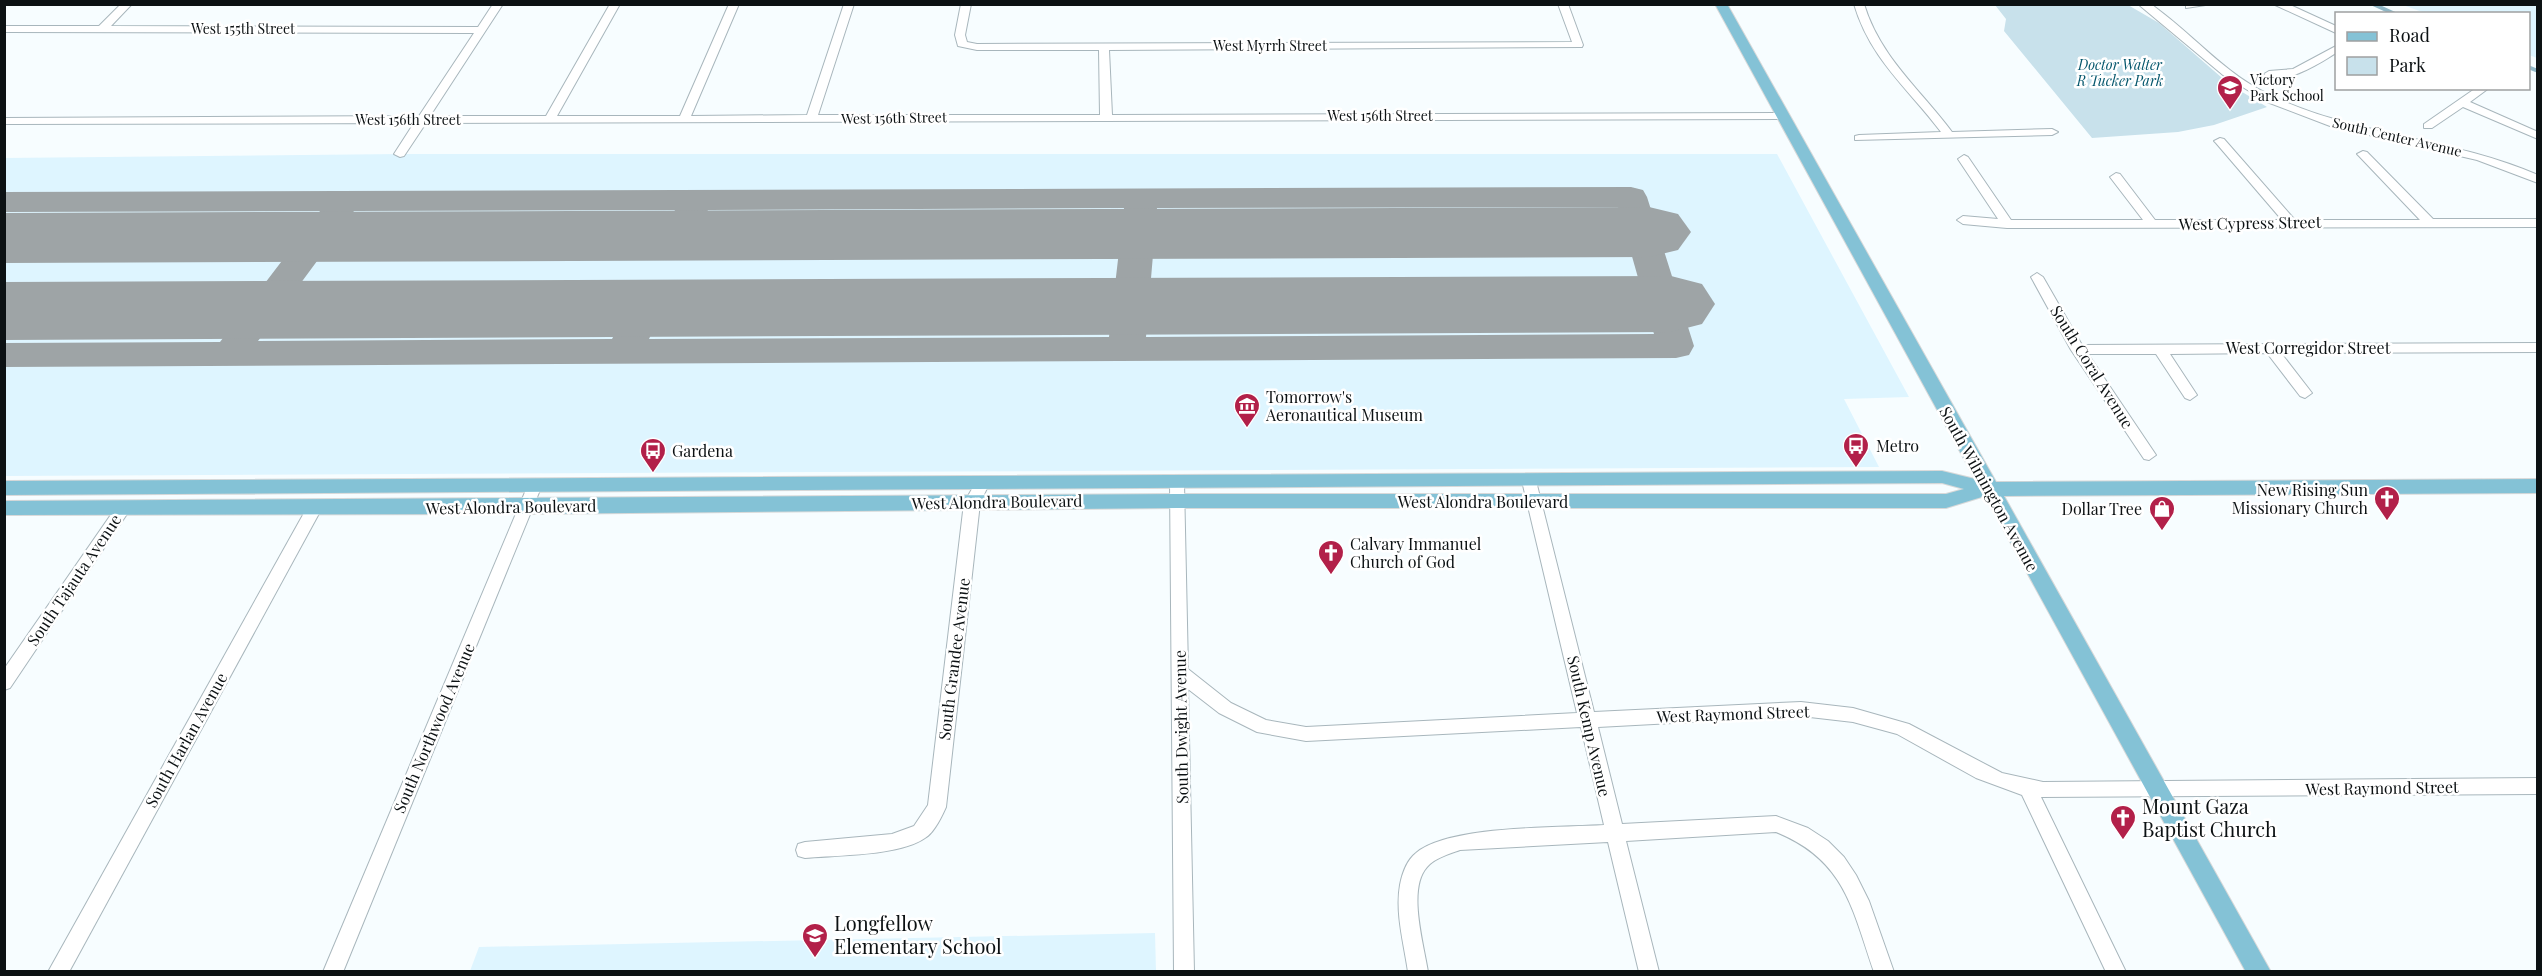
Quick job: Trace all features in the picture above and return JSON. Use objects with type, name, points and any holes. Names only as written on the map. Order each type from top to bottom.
[{"type":"main road","name":"South Wilmington Avenue","points":[[1721,4],[1988,489],[2259,972]]},
{"type":"main road","name":"West Alondra Boulevard","points":[[4,508],[524,507],[972,502],[1177,492],[1529,481],[1942,477],[1988,489],[2538,486]]},
{"type":"main road","name":"West Alondra Boulevard","points":[[4,488],[982,483],[1177,492],[1535,503],[1946,501],[1988,489]]},
{"type":"street","points":[[102,29],[127,4]]},
{"type":"street","points":[[399,154],[498,4]]},
{"type":"street","points":[[550,119],[615,4]]},
{"type":"street","points":[[684,119],[734,4]]},
{"type":"street","points":[[811,119],[849,4]]},
{"type":"street","name":"West Myrrh Street","points":[[966,4],[960,35],[962,44],[977,47],[1578,45],[1563,4]]},
{"type":"street","points":[[1859,4],[1866,28],[1891,68],[1921,98],[1949,135]]},
{"type":"street","name":"South Center Avenue","points":[[2143,4],[2171,22],[2239,82],[2279,103],[2351,129],[2480,156],[2538,180]]},
{"type":"street","points":[[2190,6],[2207,4]]},
{"type":"street","points":[[2278,4],[2335,29]]},
{"type":"street","name":"West 155th Street","points":[[4,29],[481,30]]},
{"type":"street","points":[[1104,46],[1106,116]]},
{"type":"street","points":[[2269,74],[2295,72],[2335,50]]},
{"type":"street","points":[[2428,126],[2481,90]]},
{"type":"street","points":[[2462,103],[2538,135]]},
{"type":"street","points":[[130,121],[141,111]]},
{"type":"street","name":"West 156th Street","points":[[4,121],[422,121],[1106,116],[1783,116]]},
{"type":"street","points":[[1859,138],[2052,132]]},
{"type":"street","points":[[2220,141],[2290,221]]},
{"type":"street","points":[[2363,154],[2429,222]]},
{"type":"street","points":[[1964,159],[2007,224]]},
{"type":"street","points":[[2116,177],[2152,224]]},
{"type":"street","name":"West Cypress Street","points":[[1963,220],[2007,224],[2290,221],[2538,223]]},
{"type":"street","name":"South Coral Avenue","points":[[2037,277],[2078,350],[2149,455]]},
{"type":"street","name":"West Corregidor Street","points":[[2078,350],[2538,347]]},
{"type":"street","points":[[2271,348],[2305,393]]},
{"type":"street","points":[[2160,349],[2190,395]]},
{"type":"street","name":"South Kemp Avenue","points":[[1529,481],[1649,972]]},
{"type":"street","name":"South Grandee Avenue","points":[[805,850],[892,842],[920,831],[937,807],[972,502],[982,483]]},
{"type":"street","name":"South Northwood Avenue","points":[[333,972],[535,485]]},
{"type":"street","name":"South Dwight Avenue","points":[[1177,492],[1184,972]]},
{"type":"street","name":"South Tajauta Avenue","points":[[4,683],[124,507]]},
{"type":"street","name":"South Harlan Avenue","points":[[58,972],[314,508]]},
{"type":"street","name":"West Raymond Street","points":[[1180,674],[1225,708],[1263,727],[1306,734],[1800,709],[1850,714],[1901,728],[1940,746],[1999,779],[2028,789],[2063,791],[2538,786]]},
{"type":"street","points":[[2028,789],[2116,972]]},
{"type":"street","points":[[1418,972],[1410,882],[1420,862],[1439,849],[1460,842],[1614,831],[1776,824],[1798,830],[1820,843],[1838,861],[1851,885],[1884,972]]},
{"type":"shaded area","points":[[2403,5],[2537,5],[2537,58],[2530,55],[2530,12],[2422,12]]},
{"type":"shaded area","points":[[400,154],[1777,154],[1909,397],[1844,399],[1879,467],[5,476],[4,158]]},
{"type":"shaded area","name":"Longfellow Elementary School","points":[[1155,933],[1156,971],[470,971],[479,947]]},
{"type":"green space","name":"Doctor Walter R Tucker Park","points":[[1995,5],[2128,5],[2159,23],[2229,84],[2267,107],[2214,125],[2178,132],[2092,138],[2004,31],[2006,19]]},
{"type":"waterway","points":[[2373,4],[2391,12]]},
{"type":"waterway","points":[[2530,68],[2538,71]]},
{"type":"taxiway","points":[[4,202],[1631,197],[1676,346],[1126,349]]},
{"type":"taxiway","points":[[1126,349],[1141,199]]},
{"type":"taxiway","points":[[679,236],[695,201]]},
{"type":"taxiway","points":[[230,354],[344,202]]},
{"type":"taxiway","points":[[625,352],[645,309]]},
{"type":"taxiway","points":[[625,352],[1126,349]]},
{"type":"taxiway","points":[[230,354],[625,352]]},
{"type":"taxiway","points":[[4,355],[230,354]]},
{"type":"runway","points":[[4,238],[1649,232]]},
{"type":"runway","points":[[4,311],[1671,304]]},
{"type":"place","name":"Victory Park School","points":[[2230,111]]},
{"type":"place","name":"Tomorrow's Aeronautical Museum","points":[[1247,429]]},
{"type":"place","name":"Metro","points":[[1856,469]]},
{"type":"place","name":"Gardena","points":[[653,474]]},
{"type":"place","name":"New Rising Sun Missionary Church","points":[[2387,522]]},
{"type":"place","name":"Dollar Tree","points":[[2162,532]]},
{"type":"place","name":"Calvary Immanuel Church of God","points":[[1331,576]]},
{"type":"place","name":"Mount Gaza Baptist Church","points":[[2123,841]]},
{"type":"place","name":"Longfellow Elementary School","points":[[815,959]]}]
